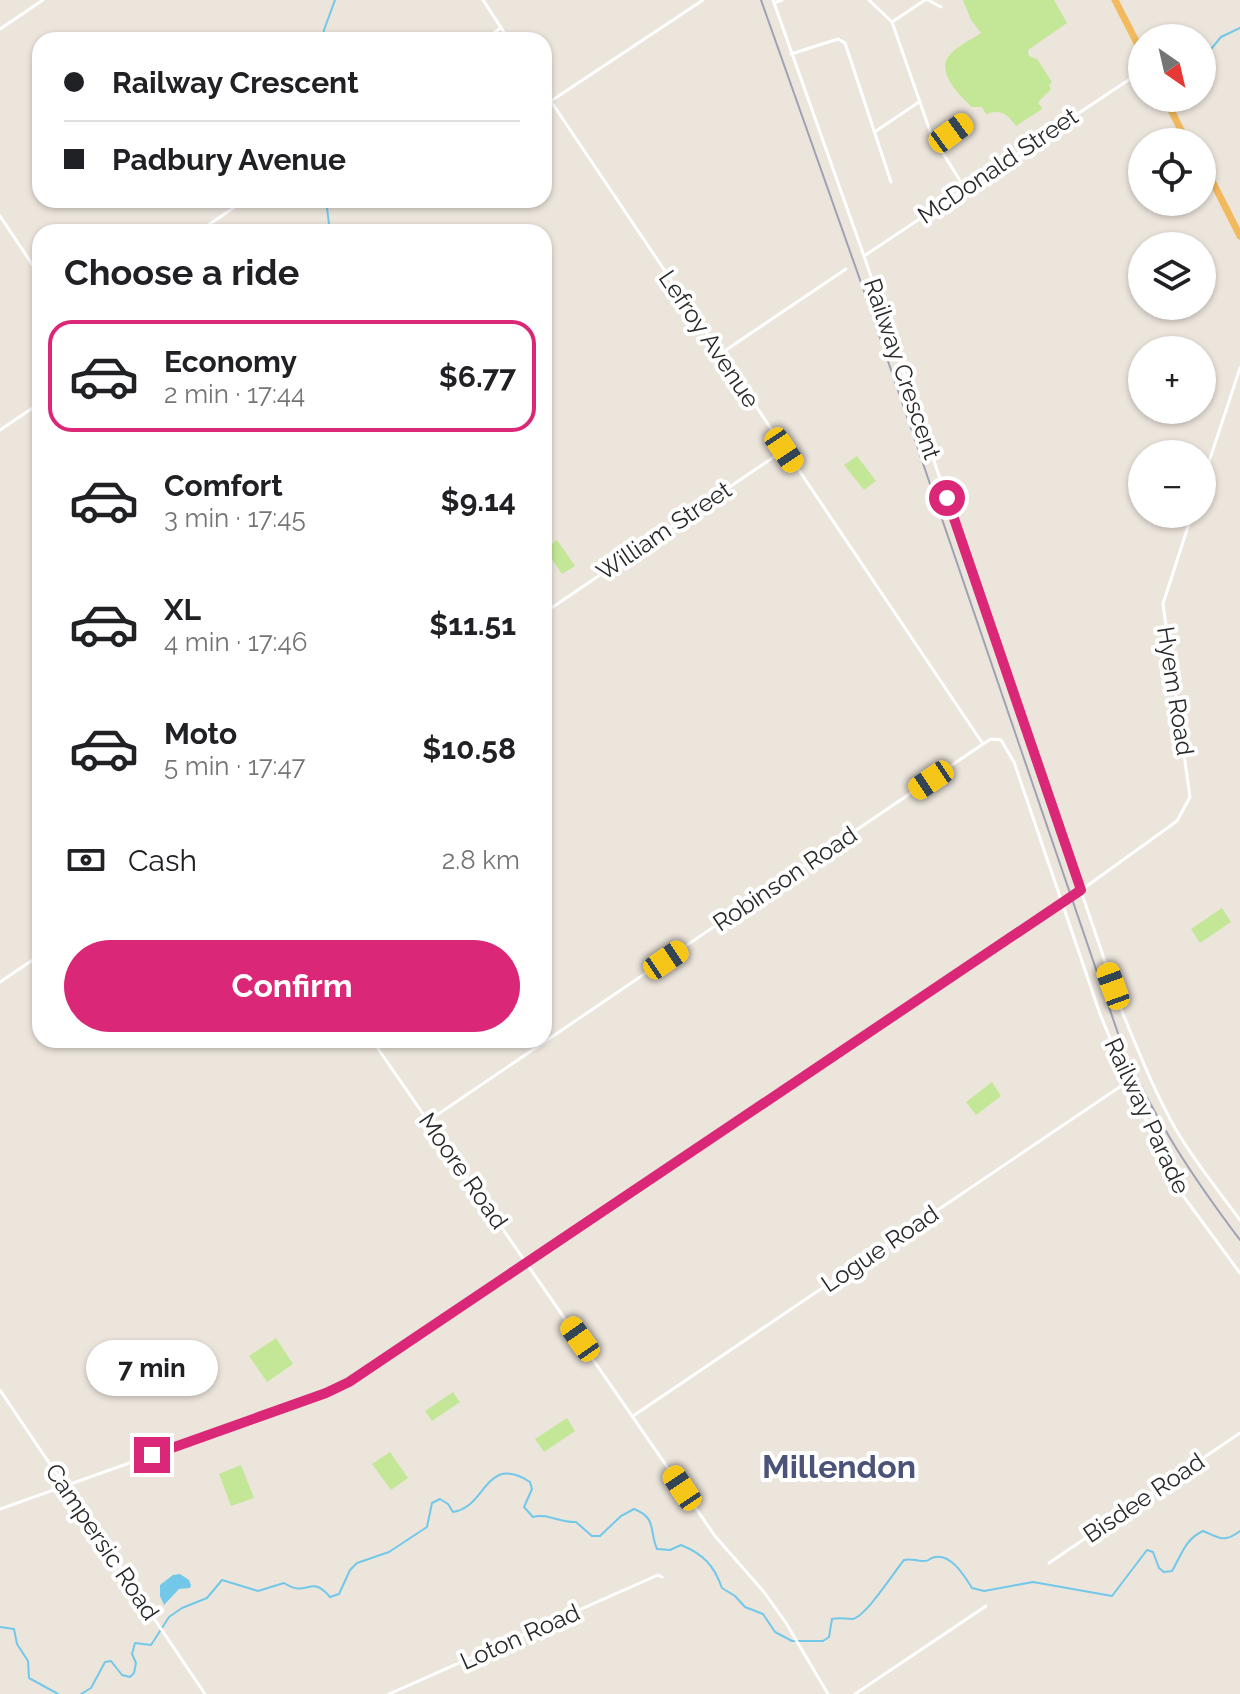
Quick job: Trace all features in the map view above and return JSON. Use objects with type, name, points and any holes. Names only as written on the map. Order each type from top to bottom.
[{"type":"highway","points":[[1117,0],[1131,24]]},
{"type":"highway","points":[[1117,0],[1128,24]]},
{"type":"highway","points":[[1216,189],[1240,236]]},
{"type":"highway","points":[[1216,198],[1240,245]]},
{"type":"street","points":[[0,29],[43,0]]},
{"type":"street","points":[[483,0],[504,32]]},
{"type":"street","points":[[552,100],[703,0]]},
{"type":"street","points":[[773,1],[782,0]]},
{"type":"street","points":[[869,0],[892,22],[936,144],[965,188]]},
{"type":"street","points":[[892,22],[927,0],[941,7]]},
{"type":"street","name":"Railway Crescent","points":[[773,1],[864,256],[1123,1014],[1159,1098],[1195,1160],[1240,1220]]},
{"type":"street","points":[[495,32],[501,28]]},
{"type":"street","points":[[791,54],[838,39],[845,43],[891,182]]},
{"type":"street","name":"McDonald Street","points":[[864,256],[1128,79]]},
{"type":"street","name":"Lefroy Avenue","points":[[552,102],[983,744]]},
{"type":"street","points":[[875,131],[919,102]]},
{"type":"street","points":[[936,144],[967,122]]},
{"type":"street","points":[[210,224],[233,208]]},
{"type":"street","points":[[0,216],[32,264]]},
{"type":"street","points":[[720,354],[846,269]]},
{"type":"street","points":[[1216,441],[1240,368]]},
{"type":"street","points":[[0,430],[32,408]]},
{"type":"street","name":"William Street","points":[[552,608],[784,450]]},
{"type":"street","name":"Hyem Road","points":[[1081,890],[1177,821],[1190,797],[1163,604],[1187,528]]},
{"type":"street","name":"Railway Parade","points":[[983,744],[991,739],[1001,740],[1007,747],[1100,1014],[1128,1082],[1181,1193],[1240,1273]]},
{"type":"street","name":"Robinson Road","points":[[552,1037],[983,744]]},
{"type":"street","points":[[0,1509],[326,1393],[349,1382],[1081,890]]},
{"type":"street","points":[[0,982],[32,960]]},
{"type":"street","name":"Moore Road","points":[[378,1048],[715,1536],[764,1592],[828,1694]]},
{"type":"street","name":"Robinson Road","points":[[428,1121],[535,1048]]},
{"type":"street","name":"Logue Road","points":[[633,1416],[1128,1082]]},
{"type":"street","name":"Campersic Road","points":[[0,1390],[205,1694]]},
{"type":"street","name":"Bisdee Road","points":[[1049,1563],[1240,1433]]},
{"type":"street","name":"Loton Road","points":[[389,1694],[650,1580]]},
{"type":"street","points":[[855,1694],[986,1606]]},
{"type":"green space","points":[[963,0],[1054,0],[1067,23],[1028,50],[1029,56],[1037,59],[1052,82],[1049,85],[1051,89],[1038,102],[1042,109],[1016,126],[1003,113],[986,114],[982,107],[972,107],[956,91],[945,70],[948,57],[959,46],[981,33],[971,20]]},
{"type":"green space","points":[[857,456],[876,481],[864,490],[844,465]]},
{"type":"green space","points":[[557,540],[575,566],[562,574],[552,559],[552,544]]},
{"type":"green space","points":[[1222,908],[1231,922],[1200,943],[1191,929]]},
{"type":"green space","points":[[992,1082],[1001,1096],[976,1115],[966,1102]]},
{"type":"green space","points":[[276,1338],[293,1364],[267,1382],[249,1356]]},
{"type":"green space","points":[[453,1392],[460,1402],[432,1421],[425,1411]]},
{"type":"green space","points":[[567,1418],[575,1431],[544,1452],[535,1439]]},
{"type":"green space","points":[[390,1452],[408,1478],[391,1490],[372,1464]]},
{"type":"green space","points":[[241,1465],[254,1498],[231,1506],[219,1474]]},
{"type":"water","points":[[180,1574],[189,1580],[190,1588],[179,1589],[164,1605],[160,1585],[173,1575]]},
{"type":"waterway","points":[[324,32],[335,0]]},
{"type":"waterway","points":[[1216,43],[1221,37],[1240,28]]},
{"type":"waterway","points":[[327,208],[329,224]]},
{"type":"waterway","points":[[81,1694],[91,1688],[105,1662],[111,1661],[122,1675],[130,1677],[136,1663],[132,1654],[135,1643],[151,1645],[169,1617],[207,1598],[222,1580],[258,1591],[284,1583],[298,1589],[318,1587],[330,1597],[339,1594],[350,1570],[357,1563],[389,1552],[427,1527],[432,1503],[440,1499],[453,1512],[464,1508],[495,1477],[504,1474],[530,1482],[532,1489],[524,1507],[533,1517],[576,1522],[592,1536],[600,1536],[621,1516],[634,1509],[641,1513],[649,1521],[657,1549],[670,1550],[681,1545],[696,1552],[707,1561],[722,1588],[745,1607],[763,1614],[775,1632],[792,1641],[823,1641],[829,1637],[832,1619],[858,1617],[904,1560],[947,1559],[972,1588],[984,1591],[1033,1582],[1112,1596],[1147,1550],[1153,1552],[1159,1568],[1164,1572],[1172,1571],[1184,1548],[1197,1534],[1203,1531],[1225,1538],[1240,1531]]},
{"type":"waterway","points":[[0,1627],[14,1629],[17,1644],[28,1661],[29,1678],[58,1694]]},
{"type":"railway","points":[[761,0],[1123,1048],[1176,1148],[1240,1240]]},
{"type":"district","name":"Millendon","points":[[839,1467]]},
{"type":"route","points":[[152,1455],[349,1382],[1081,890],[947,498]]}]
